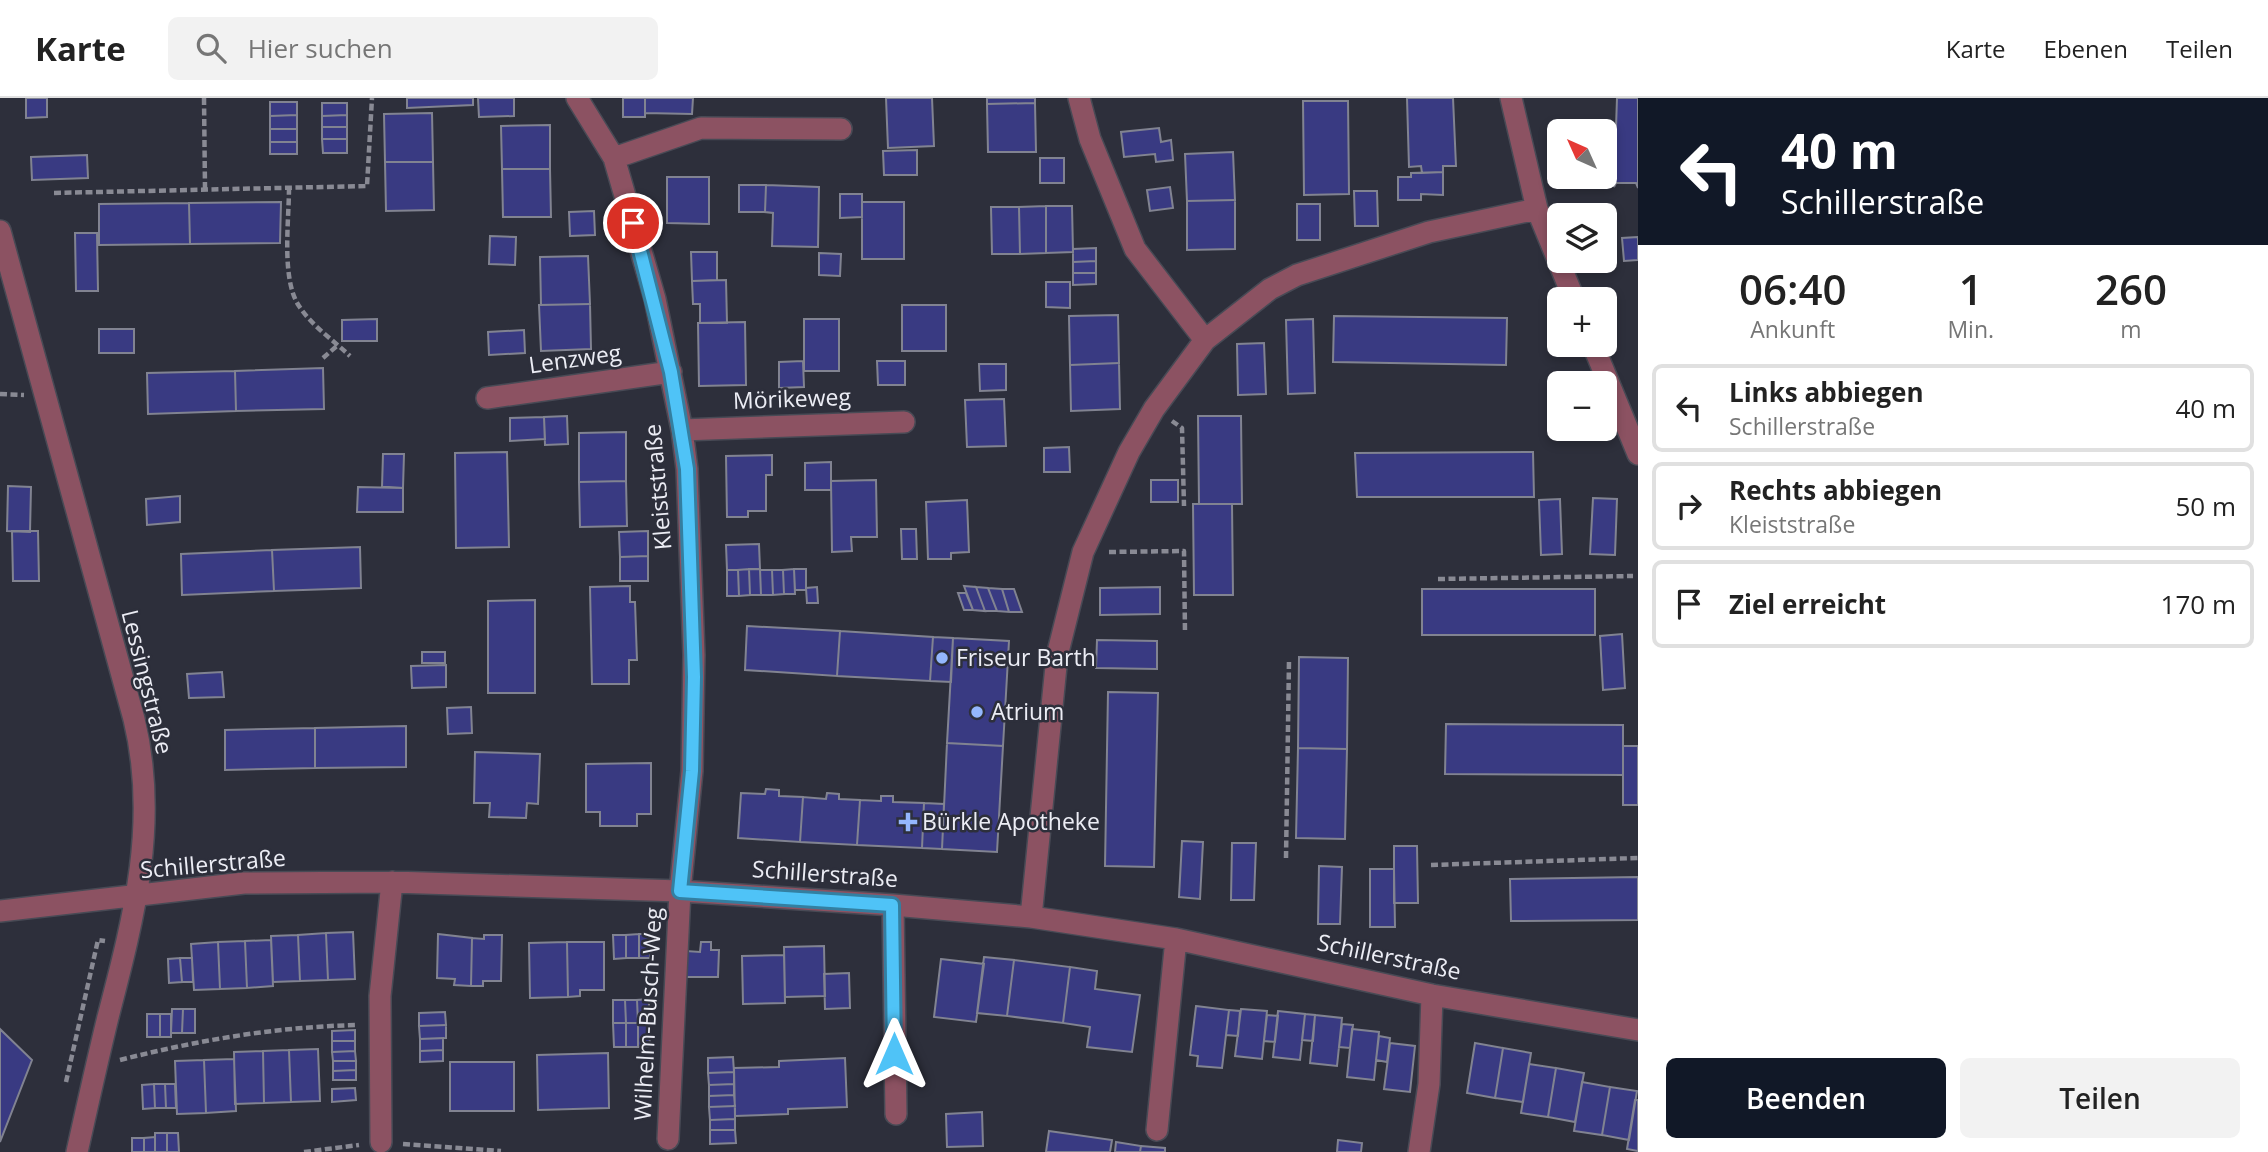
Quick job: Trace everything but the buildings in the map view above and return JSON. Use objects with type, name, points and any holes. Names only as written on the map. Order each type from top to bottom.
[{"type":"street","name":"Kleiststraße","points":[[577,98],[614,158],[654,299],[682,430],[687,469],[694,655],[692,771],[680,891]]},
{"type":"street","points":[[1079,98],[1090,139],[1135,249],[1205,340]]},
{"type":"street","points":[[1511,98],[1537,209],[1569,287]]},
{"type":"street","points":[[614,158],[701,128],[841,129]]},
{"type":"street","points":[[1031,917],[1057,656],[1083,552],[1129,452],[1154,409],[1205,340],[1270,289],[1297,275],[1429,232],[1537,209]]},
{"type":"street","name":"Lessingstraße","points":[[0,231],[139,737],[145,850],[77,1152]]},
{"type":"street","points":[[1598,357],[1638,454]]},
{"type":"street","name":"Lenzweg","points":[[487,398],[671,372]]},
{"type":"street","name":"Mörikeweg","points":[[682,430],[904,422]]},
{"type":"street","points":[[381,1142],[380,996],[392,882]]},
{"type":"street","name":"Schillerstraße","points":[[0,911],[244,883],[392,882],[680,891],[892,905],[1031,917],[1176,939],[1432,995],[1638,1030]]},
{"type":"street","name":"Wilhelm-Busch-Weg","points":[[668,1139],[680,891]]},
{"type":"street","points":[[892,905],[896,1114]]},
{"type":"street","points":[[1157,1129],[1176,939]]},
{"type":"street","points":[[1419,1152],[1429,1084],[1432,995]]},
{"type":"path","points":[[204,98],[205,189]]},
{"type":"path","points":[[54,193],[367,186],[372,98]]},
{"type":"path","points":[[289,188],[288,274],[298,304],[350,356]]},
{"type":"path","points":[[323,358],[338,345]]},
{"type":"path","points":[[1154,409],[1182,428],[1184,506]]},
{"type":"path","points":[[1083,552],[1184,551],[1185,633]]},
{"type":"path","points":[[1438,579],[1633,576]]},
{"type":"path","points":[[1286,858],[1289,660]]},
{"type":"path","points":[[1431,865],[1638,858]]},
{"type":"path","points":[[96,1066],[203,1040],[299,1027],[380,1024]]},
{"type":"place","name":"Friseur Barth","points":[[942,658]]},
{"type":"place","name":"Atrium","points":[[977,712]]},
{"type":"place","name":"Bürkle Apotheke","points":[[908,822]]},
{"type":"route","points":[[633,223],[671,372],[687,469],[694,677],[692,771],[680,891],[892,905],[894,1054]]}]
